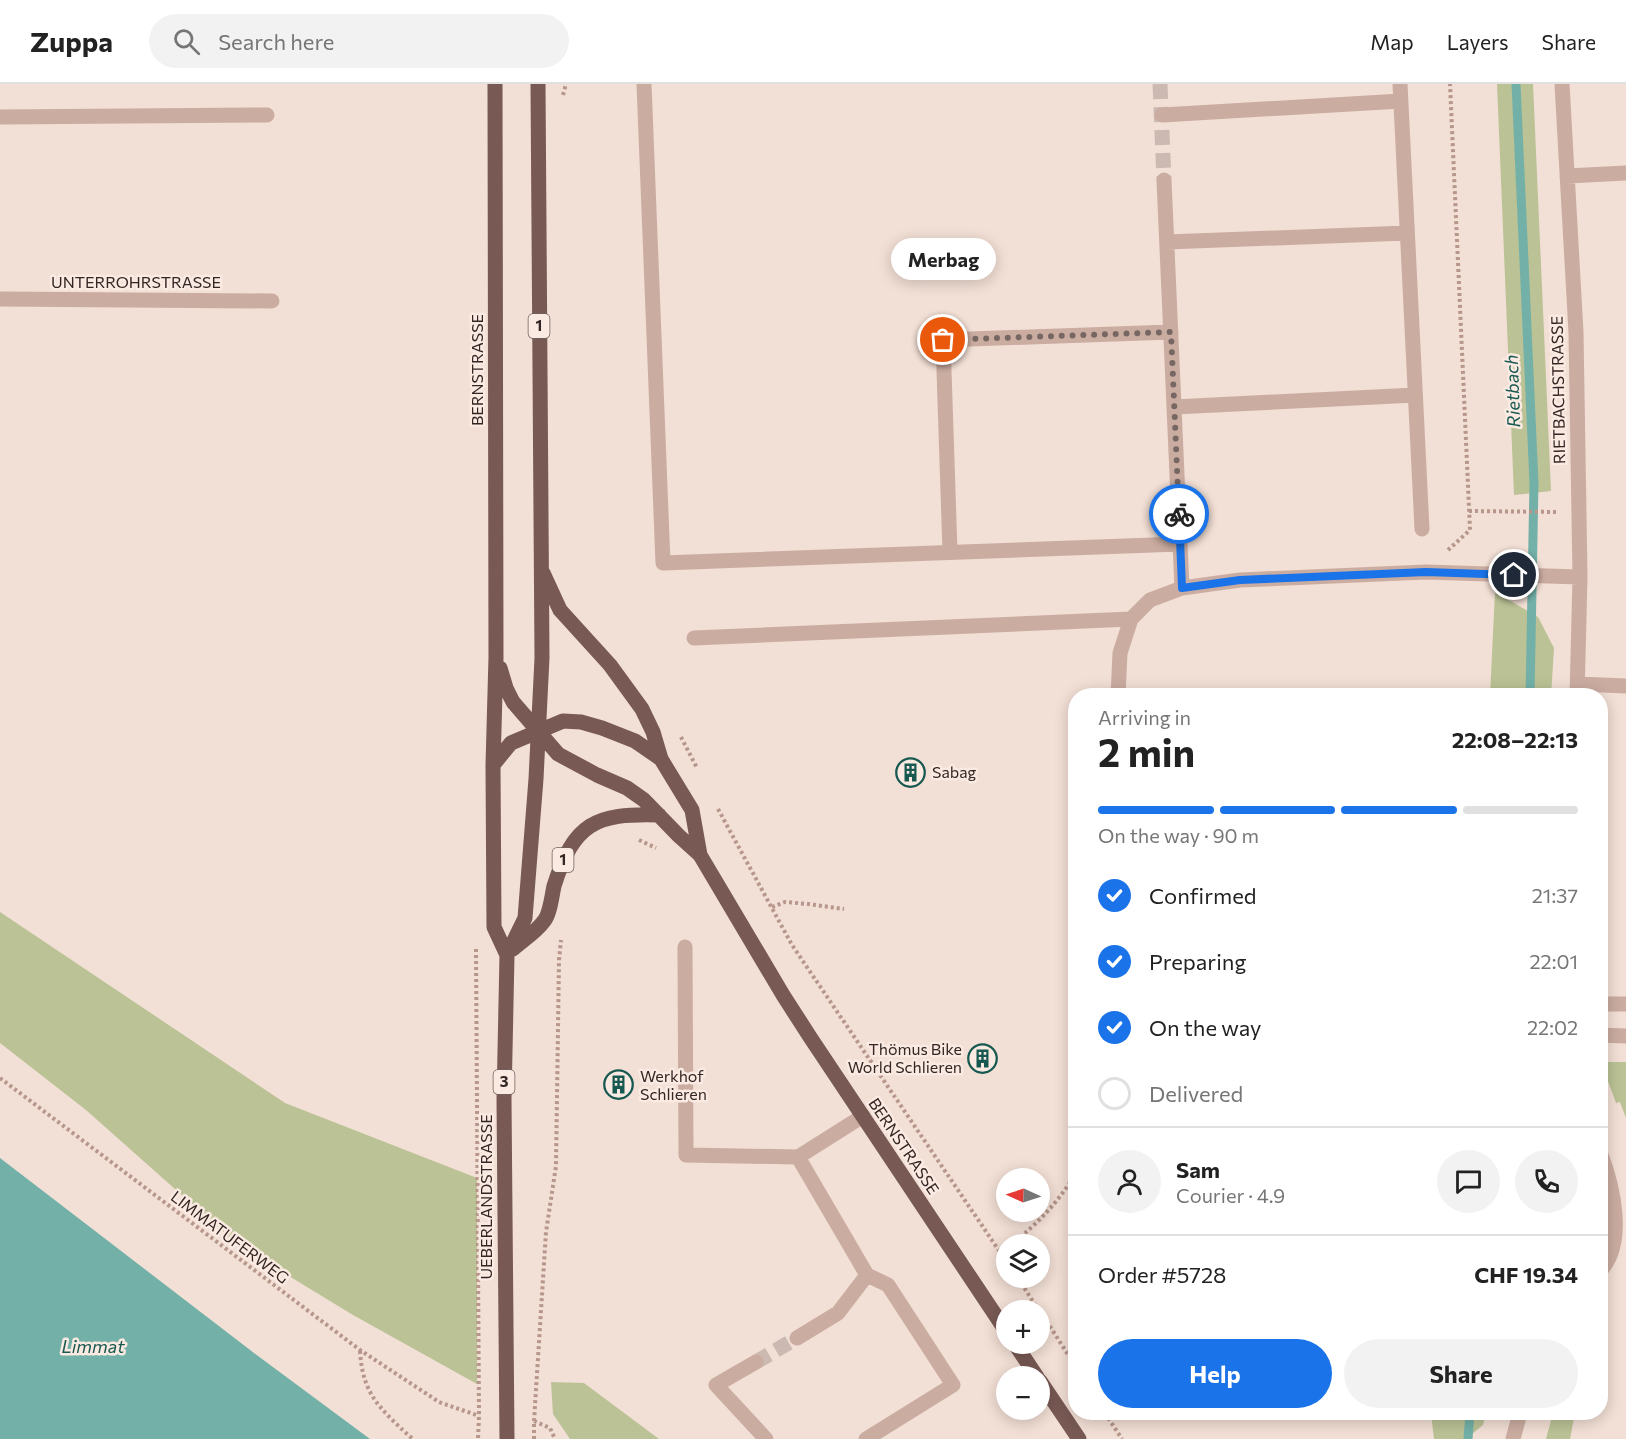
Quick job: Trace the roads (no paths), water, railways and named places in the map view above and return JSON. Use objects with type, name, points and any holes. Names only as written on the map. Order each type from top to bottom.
[{"type":"main road","name":"BERNSTRASSE","points":[[493,765],[496,657],[495,84]]},
{"type":"main road","name":"BERNSTRASSE","points":[[538,84],[542,658],[539,730]]},
{"type":"main road","name":"BERNSTRASSE","points":[[541,567],[560,610],[610,665],[642,709],[653,732],[661,759],[692,810],[700,855]]},
{"type":"main road","name":"BERNSTRASSE","points":[[496,657],[513,702],[558,754],[627,788],[644,800],[700,855],[783,995],[996,1316]]},
{"type":"main road","name":"BERNSTRASSE","points":[[493,765],[511,742],[563,721],[581,722],[602,728],[634,741],[661,759]]},
{"type":"main road","name":"UEBERLANDSTRASSE","points":[[507,1439],[504,1111],[507,955],[525,918],[530,879],[539,730]]},
{"type":"main road","name":"UEBERLANDSTRASSE","points":[[493,765],[494,927],[507,955]]},
{"type":"main road","name":"1","points":[[507,955],[546,920],[562,861],[576,837],[597,822],[619,816],[659,815]]},
{"type":"main road","points":[[1050,1397],[1078,1439]]},
{"type":"street","points":[[644,84],[663,563],[1180,544]]},
{"type":"street","points":[[1400,84],[1422,529]]},
{"type":"street","name":"RIETBACHSTRASSE","points":[[1562,84],[1575,332],[1580,577],[1578,688]]},
{"type":"street","points":[[1162,115],[1401,101]]},
{"type":"street","points":[[0,117],[267,115]]},
{"type":"street","points":[[1567,176],[1626,173]]},
{"type":"street","points":[[1164,180],[1182,588]]},
{"type":"street","points":[[1167,242],[1407,233]]},
{"type":"street","name":"UNTERROHRSTRASSE","points":[[0,299],[273,301]]},
{"type":"street","points":[[950,552],[943,340],[1171,332]]},
{"type":"street","points":[[1174,407],[1415,395]]},
{"type":"street","points":[[1118,688],[1120,653],[1131,619],[1150,600],[1182,588],[1240,580],[1426,572],[1580,577]]},
{"type":"street","points":[[694,638],[1131,619]]},
{"type":"street","points":[[1602,688],[1626,686]]},
{"type":"street","points":[[685,947],[686,1155],[798,1157],[863,1116]]},
{"type":"street","points":[[1608,1004],[1626,1004]]},
{"type":"street","points":[[1608,1035],[1626,1036]]},
{"type":"street","points":[[798,1157],[867,1275],[888,1285],[953,1385],[866,1439]]},
{"type":"street","points":[[1608,1174],[1623,1215],[1624,1233],[1620,1251],[1608,1266]]},
{"type":"street","points":[[797,1338],[838,1313],[867,1275]]},
{"type":"street","points":[[756,1362],[716,1385],[766,1439]]},
{"type":"street","points":[[1513,1439],[1518,1420]]},
{"type":"water","name":"Limmat","points":[[0,1158],[254,1353],[370,1439],[0,1439]]},
{"type":"waterway","name":"Rietbach","points":[[1516,84],[1534,483],[1530,688]]},
{"type":"waterway","name":"Rietbach","points":[[1468,1439],[1469,1420]]},
{"type":"tunnel","points":[[1160,84],[1164,180]]},
{"type":"tunnel","points":[[756,1362],[797,1338]]},
{"type":"place","name":"Merbag","points":[[943,340]]},
{"type":"place","name":"Sabag","points":[[911,772]]},
{"type":"place","name":"Thömus Bike World Schlieren","points":[[983,1058]]},
{"type":"place","name":"Werkhof Schlieren","points":[[619,1085]]}]
